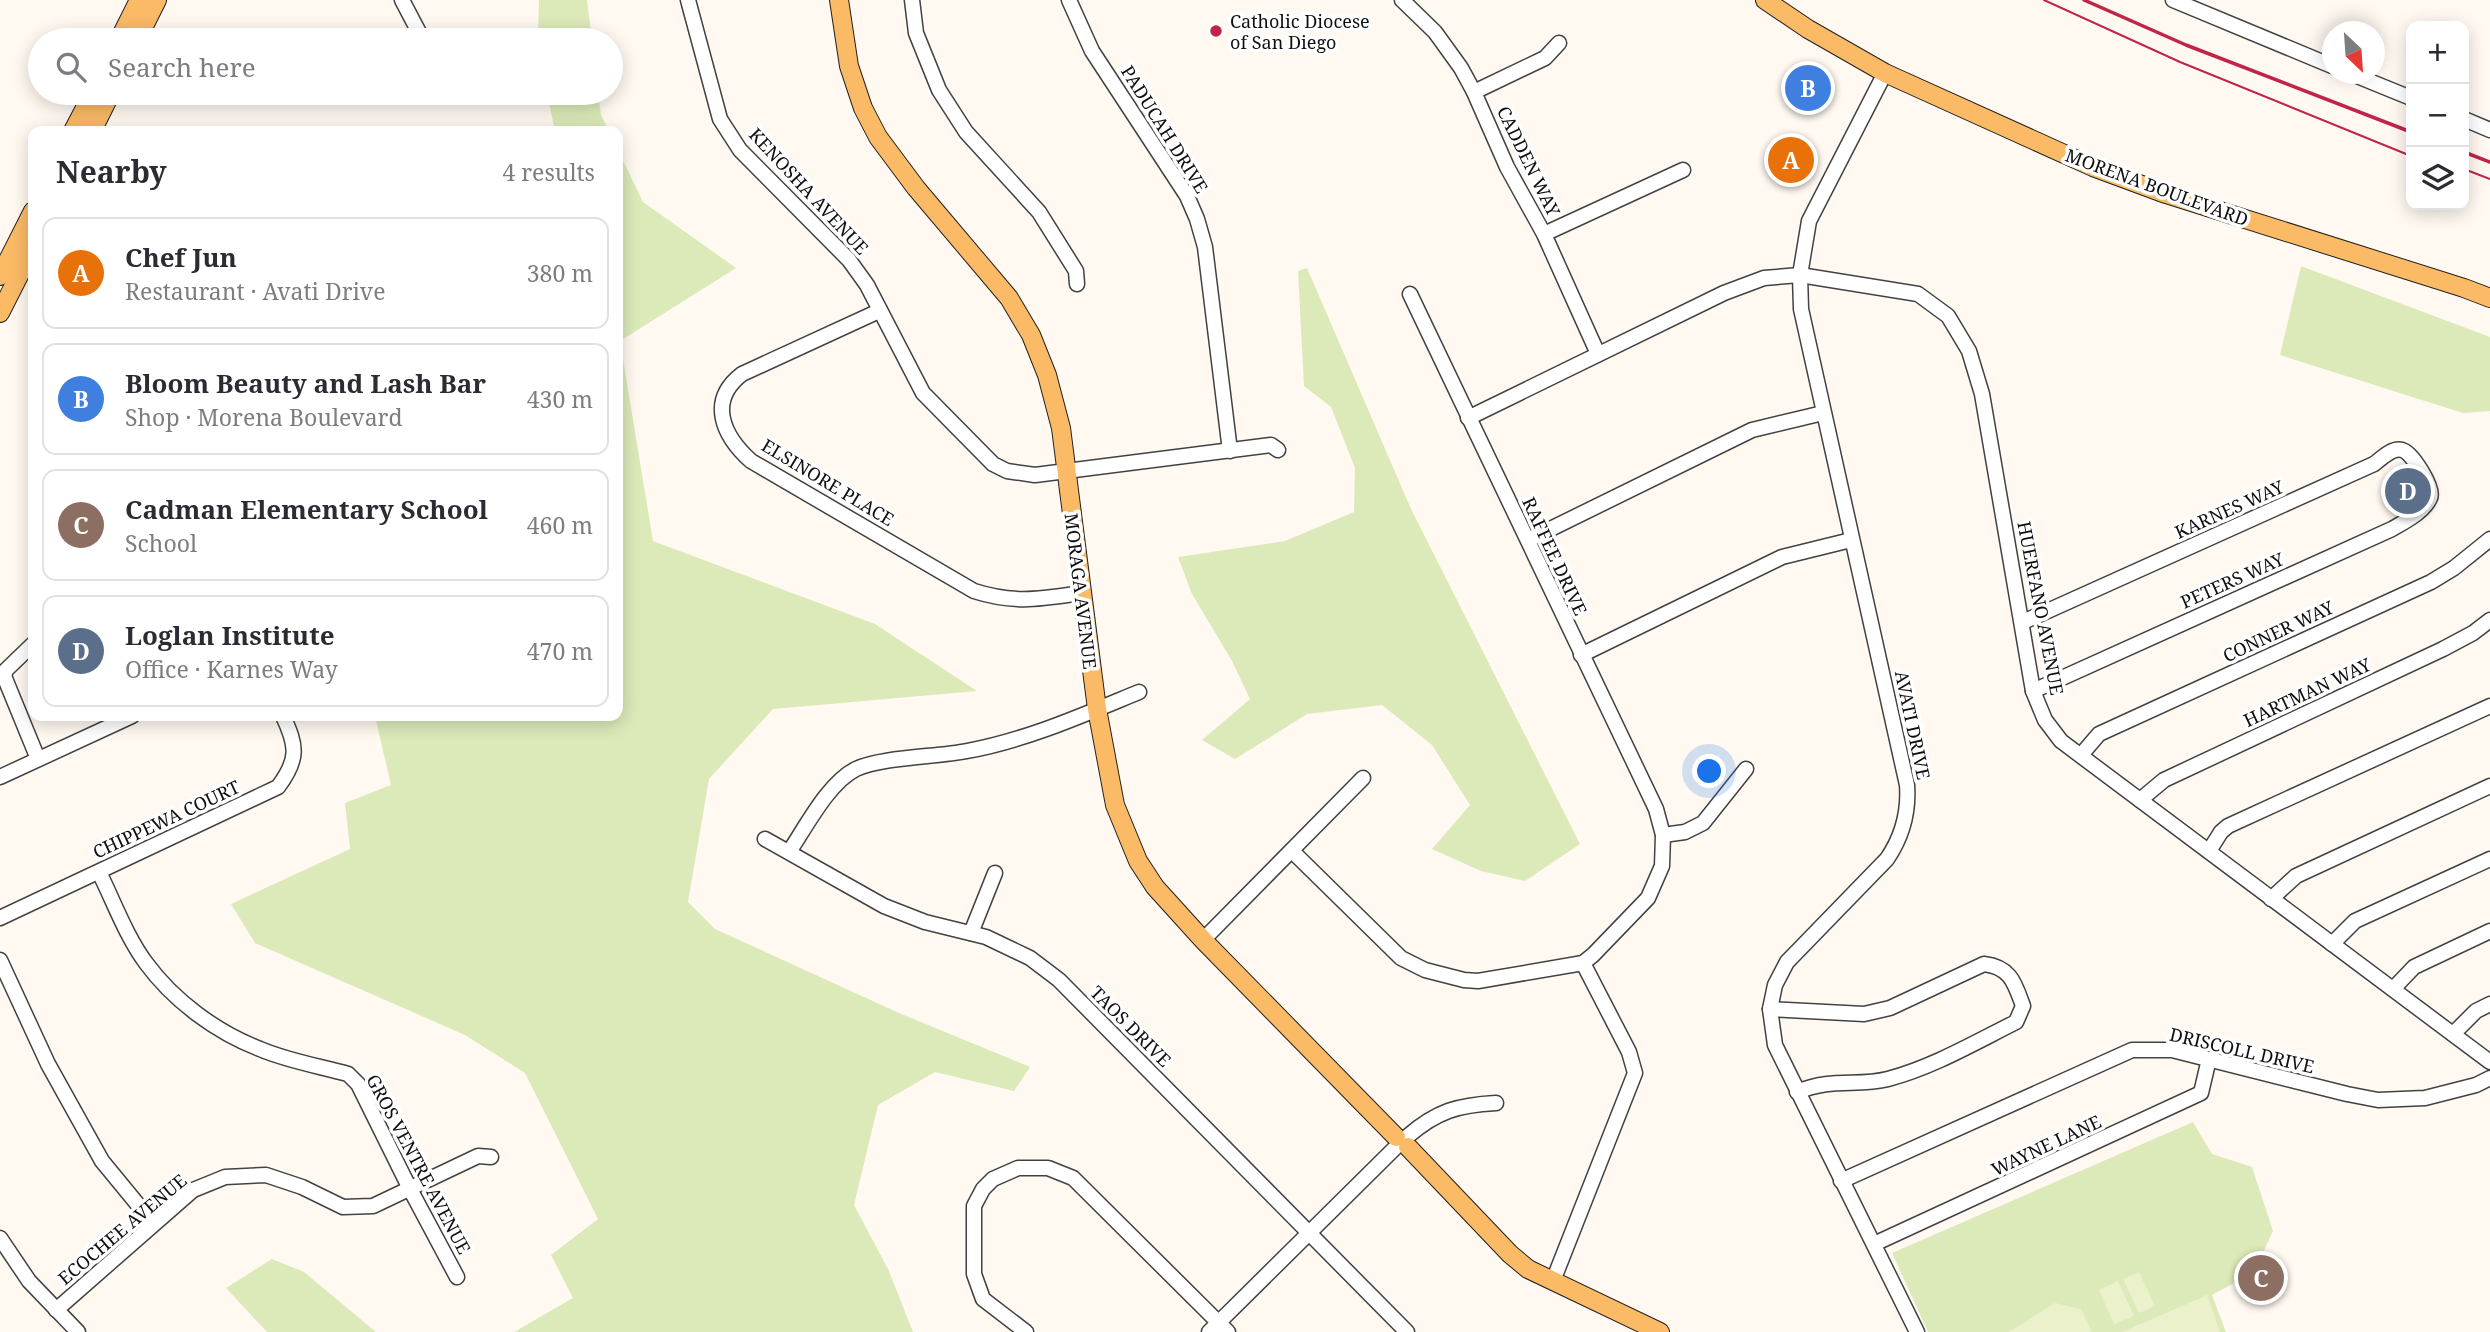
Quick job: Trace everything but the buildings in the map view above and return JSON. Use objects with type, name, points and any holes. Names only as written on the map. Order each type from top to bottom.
[{"type":"main road","points":[[125,28],[139,0]]},
{"type":"main road","points":[[143,28],[157,0]]},
{"type":"main road","name":"MORAGA AVENUE","points":[[839,0],[849,66],[863,108],[878,137],[916,188],[1009,298],[1031,335],[1047,375],[1061,428],[1097,709],[1115,805],[1138,861],[1155,887],[1203,940],[1510,1254],[1528,1269],[1553,1282],[1661,1332]]},
{"type":"main road","name":"MORENA BOULEVARD","points":[[1765,0],[1808,29],[1885,73],[2093,167],[2166,194],[2490,298]]},
{"type":"main road","points":[[76,126],[87,105]]},
{"type":"main road","points":[[94,126],[105,105]]},
{"type":"main road","points":[[0,276],[28,221]]},
{"type":"main road","points":[[0,313],[28,258]]},
{"type":"street","points":[[402,0],[417,28]]},
{"type":"street","name":"KENOSHA AVENUE","points":[[688,0],[720,119],[740,150],[849,260],[867,285],[923,393],[993,464],[1007,471],[1035,475],[1271,445],[1278,450]]},
{"type":"street","points":[[912,0],[916,33],[939,90],[966,132],[1039,212],[1076,271],[1077,284]]},
{"type":"street","name":"PADUCAH DRIVE","points":[[1069,0],[1092,51],[1187,197],[1197,219],[1205,247],[1230,451]]},
{"type":"street","name":"CADDEN WAY","points":[[1402,0],[1435,32],[1461,68],[1507,167],[1544,234],[1598,354]]},
{"type":"street","points":[[2173,0],[2322,61]]},
{"type":"street","points":[[1474,92],[1545,58],[1559,43]]},
{"type":"street","name":"AVATI DRIVE","points":[[1885,73],[1808,221],[1800,275],[1801,309],[1908,797],[1898,843],[1887,859],[1787,962],[1775,985],[1770,1009],[1776,1045],[1797,1092],[1917,1332]]},
{"type":"street","points":[[2377,84],[2406,96]]},
{"type":"street","points":[[2469,121],[2490,130]]},
{"type":"street","points":[[1544,234],[1683,170]]},
{"type":"street","name":"HUERFANO AVENUE","points":[[1468,418],[1724,293],[1764,278],[1800,275],[1918,294],[1948,316],[1969,351],[1982,394],[2033,691],[2045,720],[2061,741],[2490,1062]]},
{"type":"street","name":"RAFFEE DRIVE","points":[[1410,294],[1657,809],[1663,835]]},
{"type":"street","name":"ELSINORE PLACE","points":[[879,311],[735,380],[725,394],[721,410],[728,436],[751,461],[974,591],[1022,601],[1081,593]]},
{"type":"street","points":[[1528,540],[1752,430],[1823,413]]},
{"type":"street","name":"KARNES WAY","points":[[2023,622],[2374,464],[2394,450],[2401,449],[2411,454],[2431,489]]},
{"type":"street","name":"PETERS WAY","points":[[2033,691],[2392,529],[2429,501],[2431,489]]},
{"type":"street","name":"CONNER WAY","points":[[2081,755],[2099,734],[2431,582],[2454,568],[2490,539]]},
{"type":"street","points":[[1581,655],[1782,557],[1851,540]]},
{"type":"street","name":"HARTMAN WAY","points":[[2140,800],[2164,780],[2443,649],[2473,633],[2490,620]]},
{"type":"street","points":[[28,649],[6,670],[4,677],[38,760]]},
{"type":"street","points":[[789,852],[832,788],[854,770],[871,764],[969,751],[1048,730],[1139,692]]},
{"type":"street","points":[[2208,851],[2228,826],[2490,706]]},
{"type":"street","points":[[0,777],[121,721]]},
{"type":"street","name":"CHIPPEWA COURT","points":[[0,918],[278,787],[290,771],[294,760],[294,739],[285,721]]},
{"type":"street","points":[[1292,851],[1401,958],[1425,970],[1478,981],[1583,962],[1648,898],[1662,866],[1663,835],[1685,832],[1703,823],[1746,769]]},
{"type":"street","points":[[1203,940],[1363,778]]},
{"type":"street","points":[[2272,899],[2296,876],[2490,786]]},
{"type":"street","name":"TAOS DRIVE","points":[[765,839],[884,906],[925,922],[986,937],[1030,958],[1059,980],[1407,1332]]},
{"type":"street","points":[[2332,944],[2355,921],[2490,859]]},
{"type":"street","name":"GROS VENTRE AVENUE","points":[[99,872],[131,941],[173,995],[214,1026],[258,1049],[348,1074],[358,1084],[457,1277]]},
{"type":"street","points":[[971,933],[995,873]]},
{"type":"street","points":[[2393,989],[2414,967],[2490,932]]},
{"type":"street","points":[[0,960],[48,1064],[102,1161],[153,1223]]},
{"type":"street","points":[[1553,1282],[1635,1073],[1629,1052],[1583,962]]},
{"type":"street","points":[[1770,1009],[1864,1014],[1890,1008],[1984,964],[1994,965],[2011,976],[2023,1006],[2017,1022],[1930,1066],[1885,1080],[1833,1082],[1797,1092]]},
{"type":"street","points":[[2453,1034],[2476,1011],[2490,1004]]},
{"type":"street","name":"DRISCOLL DRIVE","points":[[1841,1181],[2132,1050],[2172,1050],[2378,1100],[2425,1098],[2490,1079]]},
{"type":"street","name":"WAYNE LANE","points":[[1874,1244],[2201,1093],[2209,1059]]},
{"type":"street","points":[[1026,1332],[983,1299],[974,1274],[974,1206],[983,1189],[993,1179],[1018,1168],[1048,1168],[1073,1178],[1219,1329],[1423,1122],[1445,1111],[1466,1105],[1496,1103]]},
{"type":"street","name":"ECOCHEE AVENUE","points":[[56,1310],[193,1190],[225,1178],[266,1175],[302,1187],[343,1207],[373,1206],[478,1156],[491,1157]]},
{"type":"street","points":[[0,1238],[29,1281],[78,1332]]},
{"type":"green space","points":[[539,0],[587,0],[590,28],[538,28]]},
{"type":"green space","points":[[550,105],[600,105],[606,126],[554,126]]},
{"type":"green space","points":[[623,160],[643,202],[736,268],[623,339]]},
{"type":"green space","points":[[2301,266],[2490,337],[2490,411],[2463,413],[2280,355]]},
{"type":"green space","points":[[1307,268],[1411,509],[1580,844],[1525,881],[1481,871],[1432,849],[1470,805],[1432,745],[1382,705],[1307,714],[1235,759],[1202,740],[1250,699],[1232,661],[1192,594],[1178,557],[1285,541],[1354,512],[1355,468],[1331,407],[1304,386],[1298,271]]},
{"type":"green space","points":[[623,359],[653,541],[875,624],[977,691],[773,709],[709,779],[688,902],[715,929],[899,1013],[1030,1067],[1014,1091],[935,1072],[878,1105],[854,1205],[888,1269],[913,1332],[514,1332],[573,1298],[551,1255],[598,1219],[525,1073],[465,1035],[255,943],[231,904],[350,849],[345,803],[391,785],[376,721],[623,721]]},
{"type":"green space","points":[[2193,1122],[2212,1154],[2252,1167],[2273,1231],[2254,1272],[2212,1295],[2226,1332],[1928,1332],[1892,1253]]},
{"type":"green space","points":[[272,1259],[304,1272],[376,1332],[267,1332],[226,1288]]},
{"type":"green space","points":[[2139,1272],[2155,1306],[2139,1313],[2123,1279]]},
{"type":"green space","points":[[2118,1281],[2134,1316],[2114,1324],[2099,1290]]},
{"type":"green space","points":[[2207,1294],[2220,1332],[2122,1332],[2203,1297]]},
{"type":"green space","points":[[2055,1303],[2081,1309],[2092,1332],[2009,1332]]},
{"type":"tram line","points":[[2044,0],[2180,62],[2406,154]]},
{"type":"tram line","points":[[2469,171],[2490,179]]},
{"type":"railway","points":[[2084,0],[2186,45],[2406,130]]},
{"type":"railway","points":[[2469,154],[2490,162]]},
{"type":"place","name":"Catholic Diocese of San Diego","points":[[1216,31]]},
{"type":"place","name":"Bloom Beauty and Lash Bar","points":[[1808,88]]},
{"type":"place","name":"Chef Jun","points":[[1791,160]]},
{"type":"place","name":"Loglan Institute","points":[[2408,491]]},
{"type":"place","name":"Cadman Elementary School","points":[[2261,1278]]}]
